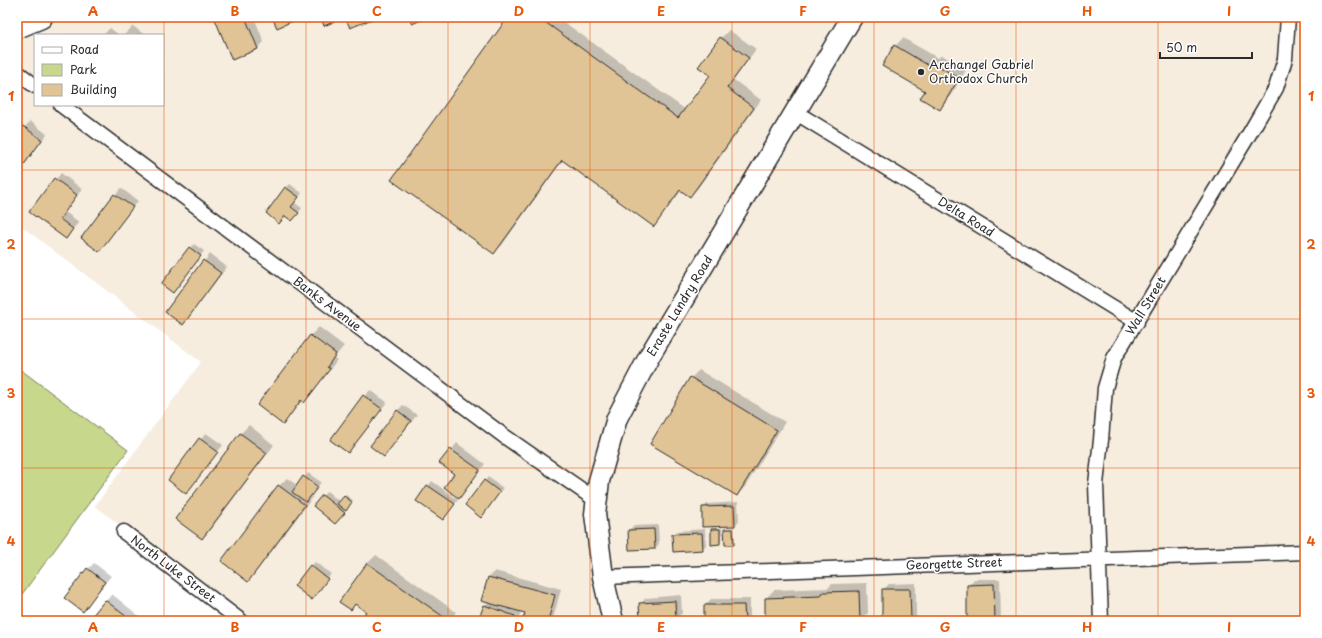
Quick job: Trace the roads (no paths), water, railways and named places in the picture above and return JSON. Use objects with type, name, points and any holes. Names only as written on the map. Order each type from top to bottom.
[{"type":"main road","points":[[17,27],[40,17]]},
{"type":"street","name":"Eraste Landry Road","points":[[613,621],[603,577],[596,527],[596,500],[598,481],[617,418],[654,349],[852,17]]},
{"type":"street","name":"Wall Street","points":[[1101,621],[1096,484],[1105,388],[1114,358],[1137,322],[1276,88],[1285,59],[1288,17]]},
{"type":"street","points":[[17,72],[34,85]]},
{"type":"street","name":"Banks Avenue","points":[[62,106],[504,436],[596,500]]},
{"type":"street","name":"Delta Road","points":[[795,112],[1137,322]]},
{"type":"street","name":"North Luke Street","points":[[124,532],[241,621]]},
{"type":"street","name":"Georgette Street","points":[[603,577],[1099,558],[1305,552]]},
{"type":"place","name":"Archangel Gabriel Orthodox Church","points":[[921,72]]}]
